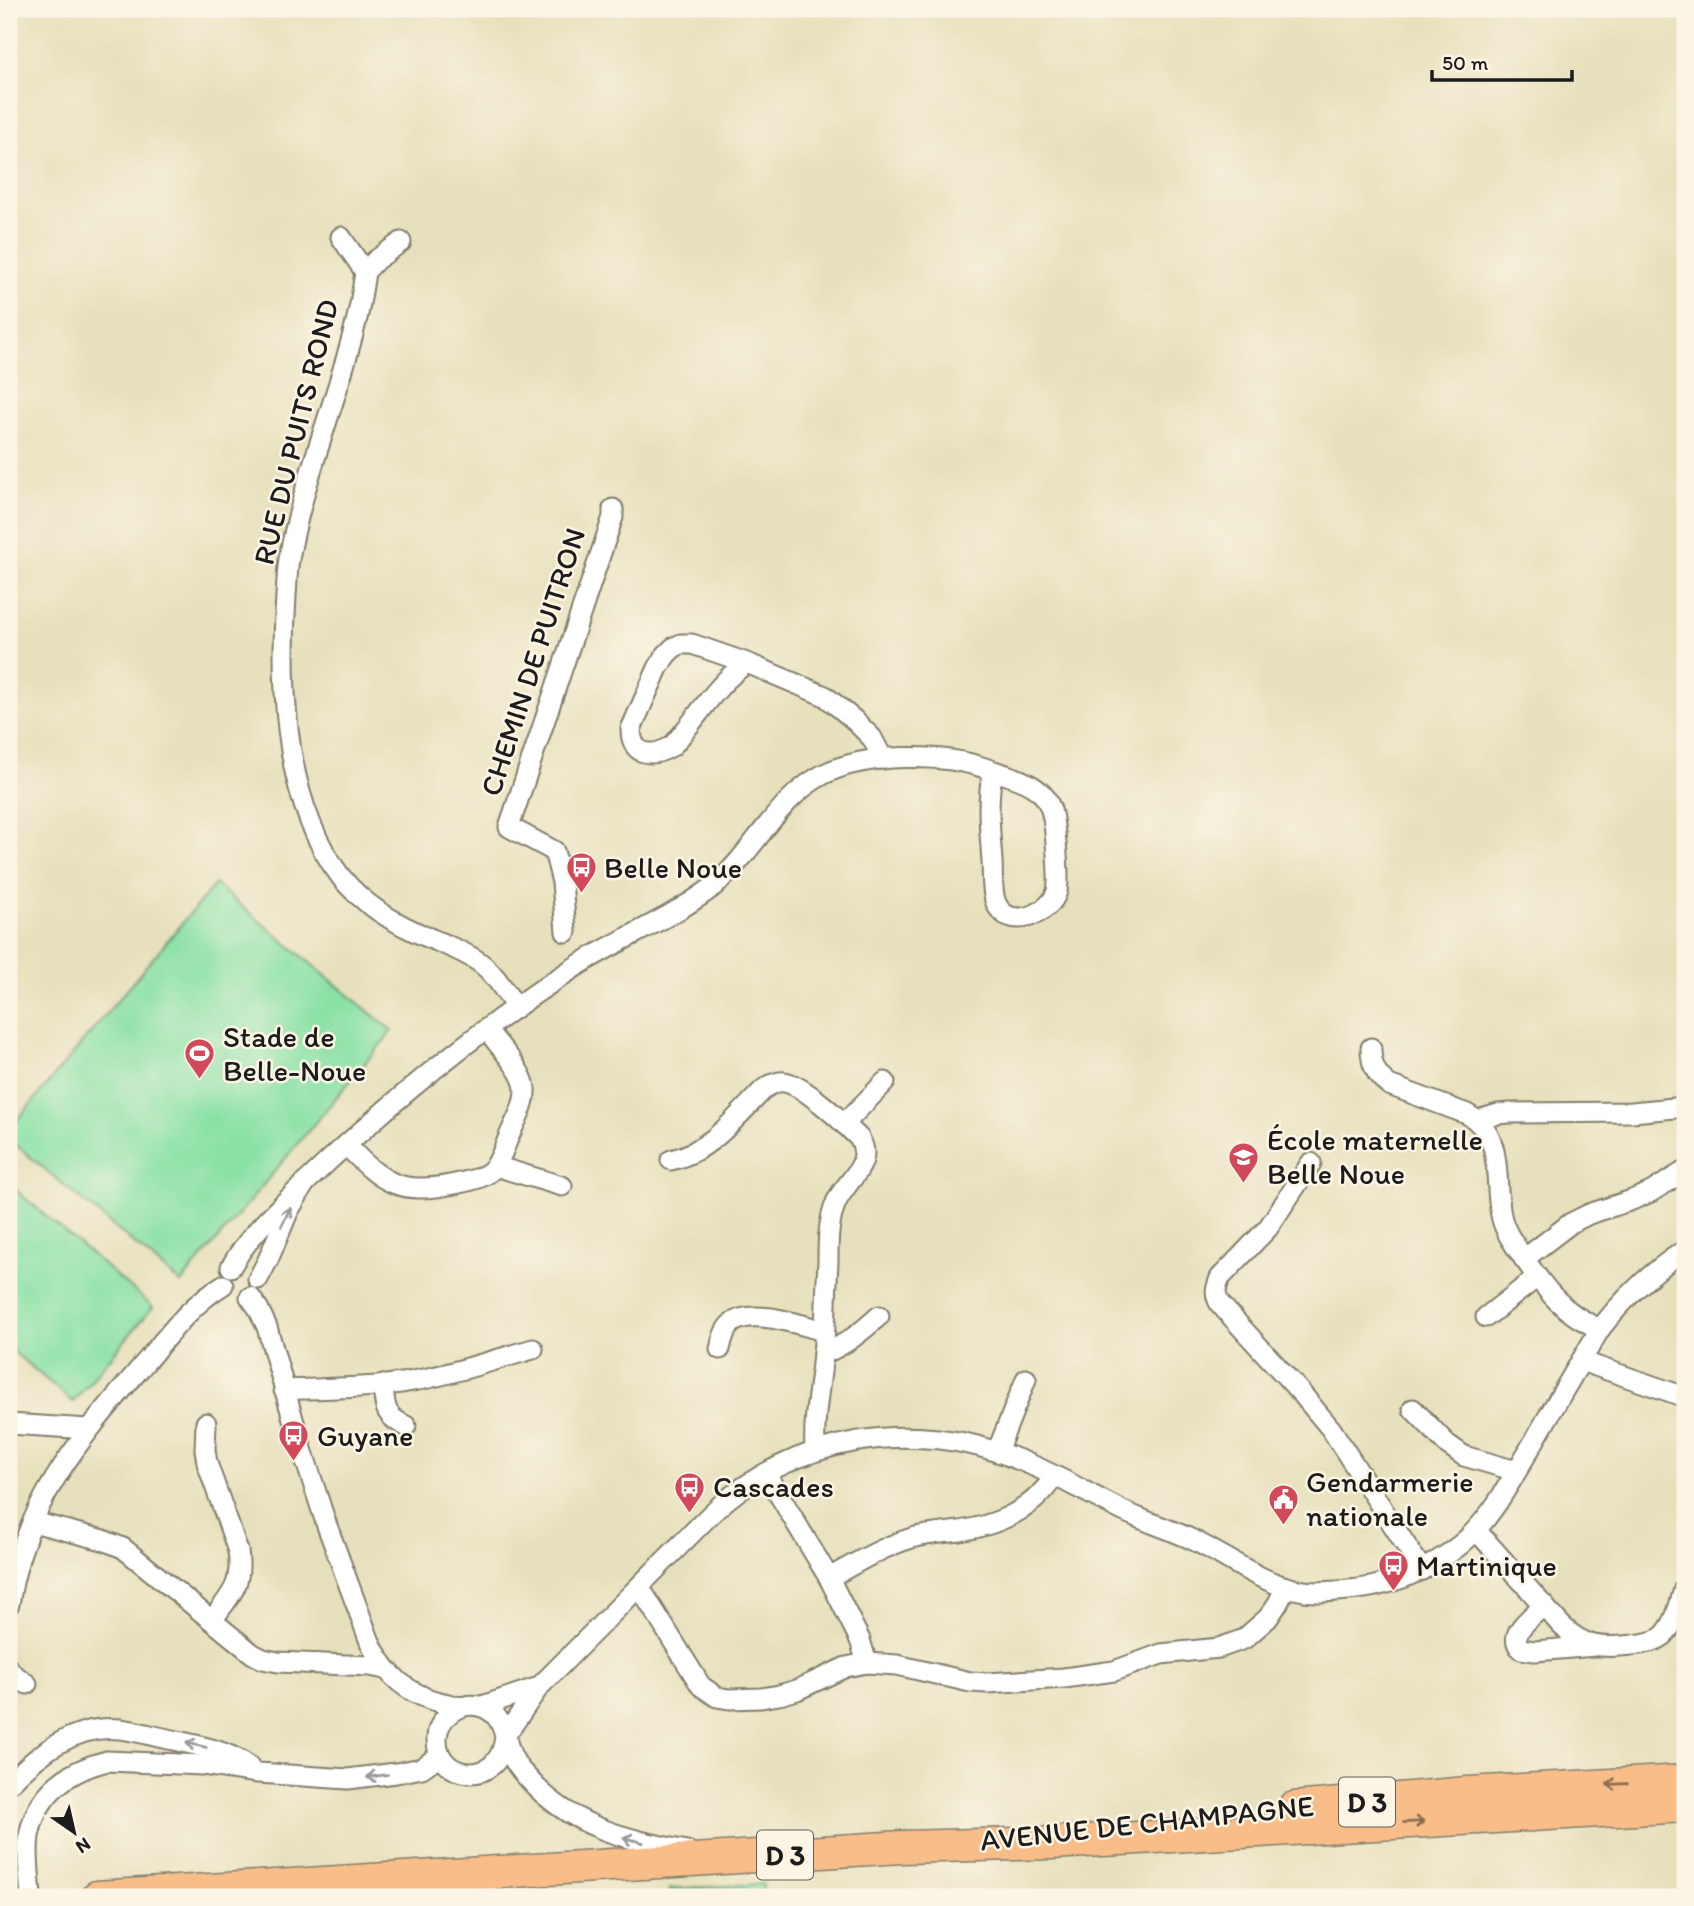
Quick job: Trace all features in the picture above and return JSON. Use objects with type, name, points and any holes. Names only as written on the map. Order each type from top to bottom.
[{"type":"main road","name":"AVENUE DE CHAMPAGNE","points":[[902,1847],[1468,1793],[1685,1781]]},
{"type":"main road","name":"D 3","points":[[97,1897],[902,1847],[1066,1842],[1685,1805]]},
{"type":"street","name":"RUE DU PUITS ROND","points":[[341,237],[365,272]]},
{"type":"street","name":"RUE DU PUITS ROND","points":[[401,243],[376,260],[365,272],[359,312],[310,472],[289,562],[283,639],[284,686],[290,743],[295,776],[315,835],[332,864],[354,891],[367,904],[411,930],[458,950],[482,964],[492,973],[516,1007]]},
{"type":"street","name":"CHEMIN DE PUITRON","points":[[566,932],[562,882],[554,851],[509,827],[613,509]]},
{"type":"street","points":[[747,663],[726,681],[672,746],[662,753],[654,754],[643,752],[635,745],[631,729],[658,668],[673,648],[681,644],[692,644],[747,663],[825,696],[872,738],[883,760]]},
{"type":"street","points":[[305,1183],[288,1212],[254,1288],[243,1300],[230,1297],[223,1285],[223,1278],[239,1252],[305,1183],[396,1101],[516,1007],[570,970],[713,886],[730,870],[797,791],[828,772],[849,765],[883,760],[911,757],[948,759],[993,771],[1041,792],[1050,806],[1053,818],[1058,881],[1057,893],[1045,908],[1018,919],[1007,916],[996,902],[988,799],[993,771]]},
{"type":"street","points":[[346,1145],[371,1169],[406,1188],[426,1188],[475,1180],[491,1171],[524,1101],[525,1088],[512,1063],[487,1030]]},
{"type":"street","points":[[1371,1048],[1371,1060],[1375,1070],[1390,1086],[1478,1120],[1494,1149],[1500,1213],[1504,1226],[1536,1278],[1556,1302],[1583,1322],[1600,1329]]},
{"type":"street","points":[[671,1160],[695,1152],[764,1089],[780,1082],[796,1086],[844,1124],[864,1146],[863,1163],[840,1193],[829,1226],[823,1354],[814,1417],[816,1451]]},
{"type":"street","points":[[844,1124],[885,1083]]},
{"type":"street","points":[[1478,1120],[1509,1113],[1632,1112],[1685,1107]]},
{"type":"street","points":[[1311,1163],[1268,1228],[1220,1278],[1215,1295],[1220,1304],[1332,1429],[1422,1570]]},
{"type":"street","points":[[495,1166],[562,1186]]},
{"type":"street","points":[[1524,1259],[1571,1223],[1651,1192],[1684,1171]]},
{"type":"street","points":[[539,1687],[482,1706],[460,1707],[443,1719],[439,1727],[437,1746],[440,1755],[457,1771],[469,1774],[491,1767],[500,1759],[505,1748],[505,1736],[539,1687],[721,1505],[766,1473],[816,1451],[845,1442],[901,1436],[935,1438],[964,1442],[998,1452],[1193,1540],[1260,1577],[1286,1587],[1317,1592],[1362,1590],[1406,1578],[1446,1556],[1488,1516],[1600,1329],[1635,1288],[1685,1251]]},
{"type":"street","points":[[231,1267],[244,1265],[255,1273],[254,1288],[258,1308],[267,1327],[326,1523],[370,1642],[385,1669],[397,1680],[423,1697],[460,1707]]},
{"type":"street","points":[[1486,1317],[1536,1278]]},
{"type":"street","points":[[9,1604],[17,1562],[54,1478],[89,1429],[180,1321],[207,1295],[223,1285]]},
{"type":"street","points":[[720,1349],[724,1332],[730,1324],[750,1316],[824,1331]]},
{"type":"street","points":[[823,1354],[858,1336],[879,1316]]},
{"type":"street","points":[[284,1390],[411,1382],[533,1349]]},
{"type":"street","points":[[1581,1361],[1685,1397]]},
{"type":"street","points":[[998,1452],[1026,1379]]},
{"type":"street","points":[[383,1385],[386,1409],[390,1416],[406,1426]]},
{"type":"street","points":[[1413,1409],[1447,1444],[1464,1456],[1516,1471]]},
{"type":"street","points":[[206,1423],[207,1464],[238,1551],[240,1565],[232,1594],[212,1620]]},
{"type":"street","points":[[9,1424],[89,1429]]},
{"type":"street","points":[[766,1473],[829,1578],[860,1640],[867,1663]]},
{"type":"street","points":[[829,1578],[868,1556],[913,1538],[987,1526],[1002,1520],[1029,1505],[1047,1488],[1054,1476]]},
{"type":"street","points":[[33,1522],[103,1540],[122,1548],[240,1644],[263,1659],[385,1669]]},
{"type":"street","points":[[1476,1530],[1566,1630],[1584,1642],[1596,1646]]},
{"type":"street","points":[[1544,1605],[1517,1633],[1515,1640],[1521,1649],[1535,1651],[1642,1644],[1662,1637],[1673,1621],[1685,1586]]},
{"type":"street","points":[[640,1588],[701,1686],[717,1697],[729,1699],[779,1695],[797,1690],[846,1667],[867,1663],[897,1665],[978,1683],[1063,1678],[1114,1671],[1161,1654],[1219,1648],[1244,1639],[1268,1618],[1286,1587]]},
{"type":"street","points":[[9,1668],[27,1684]]},
{"type":"street","points":[[482,1706],[498,1718],[514,1759],[528,1779],[575,1818],[597,1829],[639,1842],[724,1858]]},
{"type":"street","points":[[9,1784],[29,1763],[50,1748],[69,1737],[95,1730],[120,1729],[217,1750],[238,1759],[258,1773]]},
{"type":"street","points":[[31,1897],[28,1850],[36,1814],[46,1797],[74,1772],[107,1761],[203,1765],[258,1773],[348,1779],[422,1768],[440,1755]]},
{"type":"street","points":[[439,1897],[533,1870]]},
{"type":"street","points":[[151,1894],[183,1897]]},
{"type":"green space","name":"Stade de Belle-Noue","points":[[215,884],[392,1031],[181,1283],[9,1139],[9,1130]]},
{"type":"green space","points":[[13,1188],[153,1307],[73,1402],[9,1348],[9,1192]]},
{"type":"green space","points":[[763,1884],[763,1897],[671,1897],[670,1889]]},
{"type":"place","name":"Belle Noue","points":[[581,895]]},
{"type":"place","name":"Stade de Belle-Noue","points":[[200,1081]]},
{"type":"place","name":"École maternelle Belle Noue","points":[[1244,1184]]},
{"type":"place","name":"Guyane","points":[[294,1463]]},
{"type":"place","name":"Cascades","points":[[690,1514]]},
{"type":"place","name":"Gendarmerie nationale","points":[[1283,1526]]},
{"type":"place","name":"Martinique","points":[[1393,1593]]}]
